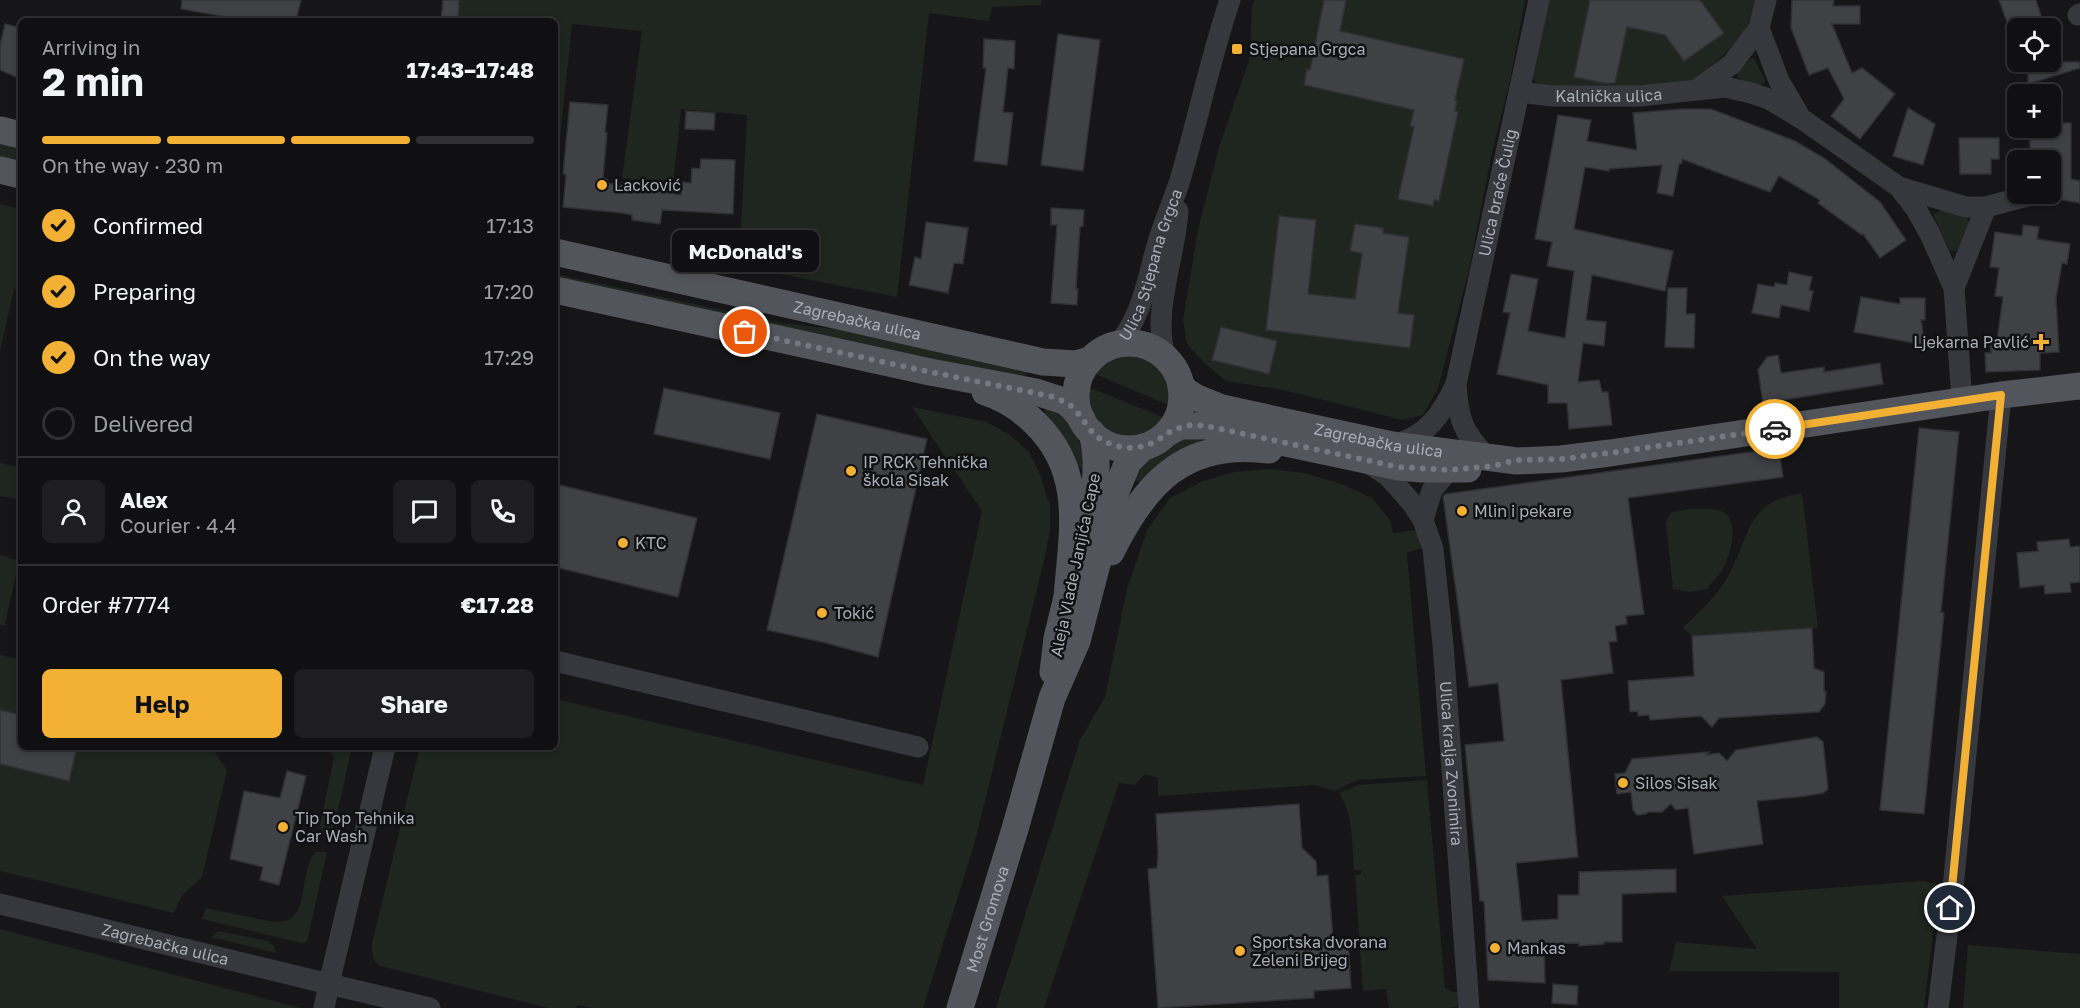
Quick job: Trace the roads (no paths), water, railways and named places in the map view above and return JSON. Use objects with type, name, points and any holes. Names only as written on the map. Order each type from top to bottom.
[{"type":"main road","points":[[0,130],[18,134]]},
{"type":"main road","points":[[0,170],[18,173]]},
{"type":"main road","name":"Zagrebačka ulica","points":[[558,253],[1043,362],[1076,364],[1090,360]]},
{"type":"main road","points":[[558,291],[1050,396],[1072,407],[1087,426],[1103,441],[1116,447],[1143,447],[1167,433],[1177,419],[1182,403],[1181,386],[1175,369],[1165,356],[1142,344],[1129,343],[1102,350],[1090,360],[1077,388],[1077,404],[1087,426]]},
{"type":"main road","points":[[930,372],[993,395],[1017,407],[1050,438],[1067,471],[1074,510],[1067,597]]},
{"type":"main road","name":"Zagrebačka ulica","points":[[1181,386],[1197,398],[1222,408],[1392,445],[1516,460]]},
{"type":"main road","points":[[1516,460],[1562,459],[1610,453],[2001,395],[2080,386]]},
{"type":"main road","name":"Aleja Vlade Janjića Cape","points":[[1052,698],[1054,657],[1096,486],[1097,451],[1087,426]]},
{"type":"main road","name":"Zagrebačka ulica","points":[[1167,433],[1181,426],[1206,426],[1399,467],[1449,470],[1493,466],[1516,460]]},
{"type":"main road","name":"Aleja Vlade Janjića Cape","points":[[1015,829],[1052,698],[1077,641],[1122,473],[1128,462],[1143,447]]},
{"type":"main road","points":[[1091,584],[1108,559],[1131,513],[1153,486],[1178,467],[1197,457],[1214,452],[1240,449],[1308,454],[1323,451]]},
{"type":"main road","name":"Most Gromova","points":[[960,1008],[1015,829]]},
{"type":"street","name":"Ulica Stjepana Grgca","points":[[1117,345],[1131,326],[1140,303],[1160,235],[1180,180],[1214,50],[1230,0]]},
{"type":"street","name":"Ulica braće Čulig","points":[[1392,445],[1403,442],[1429,427],[1440,415],[1456,384],[1539,0]]},
{"type":"street","points":[[1699,89],[1732,64],[1759,28],[1766,0]]},
{"type":"street","name":"Kalnička ulica","points":[[1759,28],[1779,81],[1802,119]]},
{"type":"street","name":"Kalnička ulica","points":[[1519,92],[1553,96],[1640,96],[1725,87],[1769,99],[1802,119],[1899,187],[1926,226],[1954,288],[1962,401]]},
{"type":"street","name":"Ulica Stjepana Grgca","points":[[1165,356],[1161,345],[1162,309],[1177,221],[1180,180]]},
{"type":"street","name":"Kalnička ulica","points":[[1899,187],[1966,207],[1986,207],[2007,201]]},
{"type":"street","name":"Kalnička ulica","points":[[1954,288],[1986,207]]},
{"type":"street","name":"Ulica braće Čulig","points":[[1456,384],[1465,432],[1486,456]]},
{"type":"street","points":[[1938,1008],[1953,888],[2001,395]]},
{"type":"street","name":"Ulica kralja Zvonimira","points":[[1362,460],[1394,482],[1423,520],[1433,549],[1443,644],[1469,1008]]},
{"type":"street","points":[[1423,520],[1432,490],[1449,470]]},
{"type":"street","points":[[558,662],[918,747]]},
{"type":"street","points":[[324,1008],[384,750]]},
{"type":"street","name":"Zagrebačka ulica","points":[[0,904],[430,1008]]},
{"type":"place","name":"Stjepana Grgca","points":[[1237,49]]},
{"type":"place","name":"Lacković","points":[[602,185]]},
{"type":"place","name":"McDonald's","points":[[745,332]]},
{"type":"place","name":"Ljekarna Pavlić","points":[[2041,342]]},
{"type":"place","name":"IP RCK Tehnička škola Sisak","points":[[851,471]]},
{"type":"place","name":"Mlin i pekare","points":[[1462,511]]},
{"type":"place","name":"KTC","points":[[623,543]]},
{"type":"place","name":"Tokić","points":[[822,613]]},
{"type":"place","name":"Silos Sisak","points":[[1623,783]]},
{"type":"place","name":"Tip Top Tehnika Car Wash","points":[[283,827]]},
{"type":"place","name":"Mankas","points":[[1495,948]]},
{"type":"place","name":"Sportska dvorana Zeleni Brijeg","points":[[1240,951]]}]
